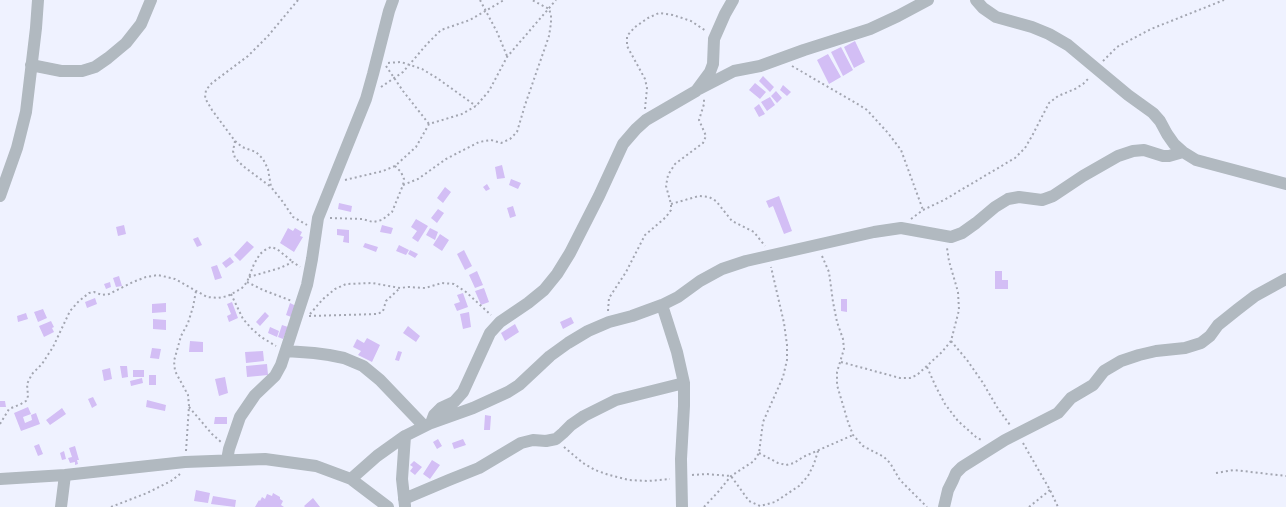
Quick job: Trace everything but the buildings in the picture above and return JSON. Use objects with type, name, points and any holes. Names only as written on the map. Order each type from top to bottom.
[{"type":"street","points":[[0,196],[17,148],[26,112],[38,0]]},
{"type":"street","points":[[31,65],[61,71],[82,71],[94,67],[126,43],[141,24],[151,0]]},
{"type":"street","points":[[228,455],[240,417],[255,395],[275,376],[281,365],[309,273],[318,218],[366,99],[393,0]]},
{"type":"street","points":[[699,89],[710,72],[714,39],[733,0]]},
{"type":"street","points":[[428,424],[441,408],[454,402],[463,392],[483,345],[490,333],[500,322],[544,290],[557,274],[570,253],[624,144],[636,129],[646,120],[699,89],[734,71],[760,66],[870,29],[910,11],[928,0]]},
{"type":"street","points":[[976,0],[983,8],[996,17],[1032,27],[1068,45],[1128,95],[1153,113],[1160,121],[1174,144],[1196,160],[1286,184]]},
{"type":"street","points":[[351,479],[377,456],[405,436],[428,424],[473,408],[508,392],[519,385],[550,356],[568,342],[609,322],[632,316],[662,305],[678,297],[700,281],[722,269],[769,256],[874,232],[901,228],[951,237],[962,233],[995,207],[1008,199],[1018,197],[1042,200],[1053,196],[1088,172],[1118,156],[1133,151],[1144,150],[1163,156],[1183,152]]},
{"type":"street","points":[[944,507],[948,490],[956,473],[962,467],[992,447],[1058,413],[1072,398],[1093,385],[1104,371],[1121,361],[1150,353],[1185,348],[1201,343],[1210,336],[1218,325],[1255,296],[1286,279]]},
{"type":"street","points":[[662,305],[677,352],[684,383],[682,507]]},
{"type":"street","points":[[286,351],[314,353],[344,358],[363,366],[428,424]]},
{"type":"street","points":[[405,436],[402,479],[405,503],[449,480],[480,468],[521,443],[533,440],[546,441],[556,439],[571,425],[599,408],[624,398],[684,383]]},
{"type":"street","points":[[0,479],[185,462],[228,455],[316,466],[351,479],[388,507]]},
{"type":"street","points":[[61,507],[65,474]]},
{"type":"path","points":[[271,187],[268,169],[263,159],[256,152],[242,147],[235,141],[205,98],[206,90],[212,83],[248,56],[268,36],[298,0]]},
{"type":"path","points":[[480,0],[507,57]]},
{"type":"path","points":[[366,99],[380,87],[403,72],[441,30],[470,20],[504,0]]},
{"type":"path","points":[[403,186],[418,179],[446,159],[479,142],[491,140],[501,143],[510,139],[517,132],[551,23],[549,9],[532,0]]},
{"type":"path","points":[[332,184],[383,171],[395,166],[416,146],[429,124],[462,114],[476,106],[489,91],[507,57],[556,0]]},
{"type":"path","points":[[901,228],[923,210],[944,200],[1015,158],[1025,148],[1049,103],[1053,99],[1088,80],[1117,47],[1151,29],[1224,0]]},
{"type":"path","points":[[646,120],[644,106],[647,88],[646,80],[627,46],[627,36],[635,27],[648,18],[659,13],[673,15],[691,21],[704,29],[714,39]]},
{"type":"path","points":[[780,59],[856,102],[872,115],[901,150],[923,210]]},
{"type":"path","points":[[384,63],[397,62],[410,64],[437,78],[476,106]]},
{"type":"path","points":[[394,79],[429,124]]},
{"type":"path","points":[[609,322],[607,310],[609,298],[626,272],[645,235],[671,210],[671,204],[666,186],[668,175],[675,164],[703,143],[706,136],[700,120],[704,104],[699,89]]},
{"type":"path","points":[[235,141],[233,151],[235,158],[243,166],[271,187],[293,217],[317,230]]},
{"type":"path","points":[[318,218],[373,222],[382,220],[392,212],[403,186],[404,179],[401,172],[395,166]]},
{"type":"path","points":[[671,204],[699,196],[709,197],[716,201],[732,220],[754,232],[763,242],[769,256],[784,323],[787,345],[787,360],[783,377],[763,422],[759,453],[754,461],[730,476],[704,507]]},
{"type":"path","points":[[841,362],[900,378],[910,378],[917,376],[927,367],[951,341],[959,310],[958,292],[948,261],[948,242],[951,237]]},
{"type":"path","points":[[813,246],[820,252],[825,260],[829,272],[833,302],[837,322],[843,339],[844,349],[837,372],[837,385],[853,435],[863,446],[884,457],[890,463],[900,480],[927,507]]},
{"type":"path","points":[[0,424],[9,409],[26,401],[28,396],[27,384],[32,374],[42,364],[53,347],[70,311],[89,293],[94,292],[102,295],[110,294],[133,282],[158,275],[175,279],[207,297],[218,298],[231,294],[242,288],[247,282],[260,254],[264,250],[271,247],[277,249],[309,273]]},
{"type":"path","points":[[248,278],[280,268],[293,262]]},
{"type":"path","points":[[247,282],[300,306]]},
{"type":"path","points":[[400,288],[386,301],[383,311],[378,314],[308,316],[323,299],[335,289],[346,284],[372,283],[400,288],[425,288],[442,283],[454,284],[466,292],[500,322]]},
{"type":"path","points":[[111,507],[171,482],[184,469],[189,406],[188,395],[175,372],[174,361],[181,336],[188,323],[196,291]]},
{"type":"path","points":[[231,294],[243,319],[251,328],[261,337],[286,351]]},
{"type":"path","points":[[951,341],[971,366],[1017,434],[1050,490],[1058,507]]},
{"type":"path","points":[[927,367],[945,404],[958,421],[976,437],[992,447]]},
{"type":"path","points":[[189,406],[228,455]]},
{"type":"path","points":[[759,453],[778,463],[786,465],[794,463],[853,435]]},
{"type":"path","points":[[556,439],[583,463],[595,470],[629,480],[663,481],[706,474],[730,476]]},
{"type":"path","points":[[730,476],[739,490],[749,501],[760,506],[775,502],[799,486],[808,476],[818,451]]},
{"type":"path","points":[[1216,473],[1234,470],[1286,476]]},
{"type":"path","points":[[1030,507],[1050,490]]}]
